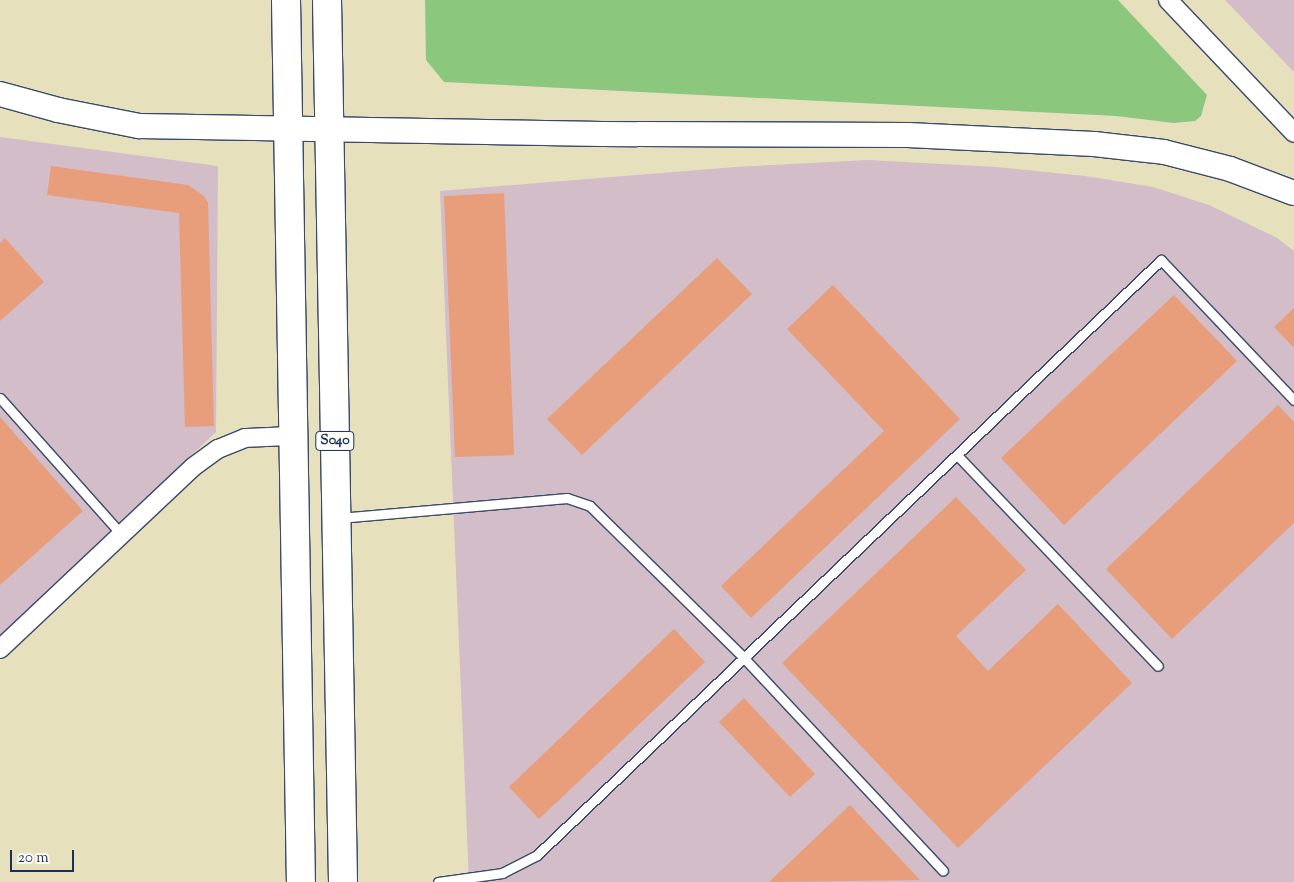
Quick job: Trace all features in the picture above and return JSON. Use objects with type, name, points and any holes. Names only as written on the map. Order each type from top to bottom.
[{"type":"main road","name":"S040","points":[[286,0],[301,882]]},
{"type":"main road","name":"S040","points":[[327,0],[343,882]]},
{"type":"street","points":[[1168,0],[1294,133]]},
{"type":"street","points":[[0,94],[58,110],[139,126],[908,135],[1094,144],[1164,152],[1230,169],[1294,193]]},
{"type":"street","points":[[0,649],[193,467],[218,449],[245,438],[293,436]]},
{"type":"lane","points":[[438,882],[502,873],[538,855],[1161,260],[1294,400]]},
{"type":"lane","points":[[0,398],[122,534]]},
{"type":"lane","points":[[957,455],[1158,666]]},
{"type":"lane","points":[[337,519],[567,498],[590,506],[744,658],[943,871]]},
{"type":"shaded area","points":[[1225,0],[1294,0],[1294,72]]},
{"type":"shaded area","points":[[0,137],[218,166],[216,432],[0,636]]},
{"type":"shaded area","points":[[868,160],[997,167],[1085,176],[1153,187],[1209,205],[1277,238],[1294,251],[1294,882],[469,882],[440,191],[735,167]]},
{"type":"green space","points":[[425,0],[1118,0],[1207,95],[1201,116],[1195,121],[1174,123],[1116,116],[444,82],[426,60]]},
{"type":"building","points":[[51,166],[188,185],[204,196],[208,203],[214,426],[185,427],[179,213],[47,195]]},
{"type":"building","points":[[504,193],[514,455],[455,457],[444,196]]},
{"type":"building","points":[[5,238],[44,282],[0,321],[0,243]]},
{"type":"building","points":[[717,258],[752,294],[582,455],[547,419]]},
{"type":"building","points":[[833,285],[960,419],[751,618],[721,586],[884,431],[787,329]]},
{"type":"building","points":[[1174,295],[1237,361],[1064,525],[1001,458]]},
{"type":"building","points":[[1294,308],[1294,348],[1274,327]]},
{"type":"building","points":[[1278,405],[1294,422],[1294,523],[1172,639],[1106,569]]},
{"type":"building","points":[[0,417],[83,511],[0,585]]},
{"type":"building","points":[[956,497],[1026,570],[956,636],[988,671],[1058,604],[1132,683],[958,848],[782,663]]},
{"type":"building","points":[[674,629],[705,662],[539,819],[509,787]]},
{"type":"building","points":[[744,698],[815,774],[790,797],[719,722]]},
{"type":"building","points":[[850,805],[920,880],[769,882]]}]
